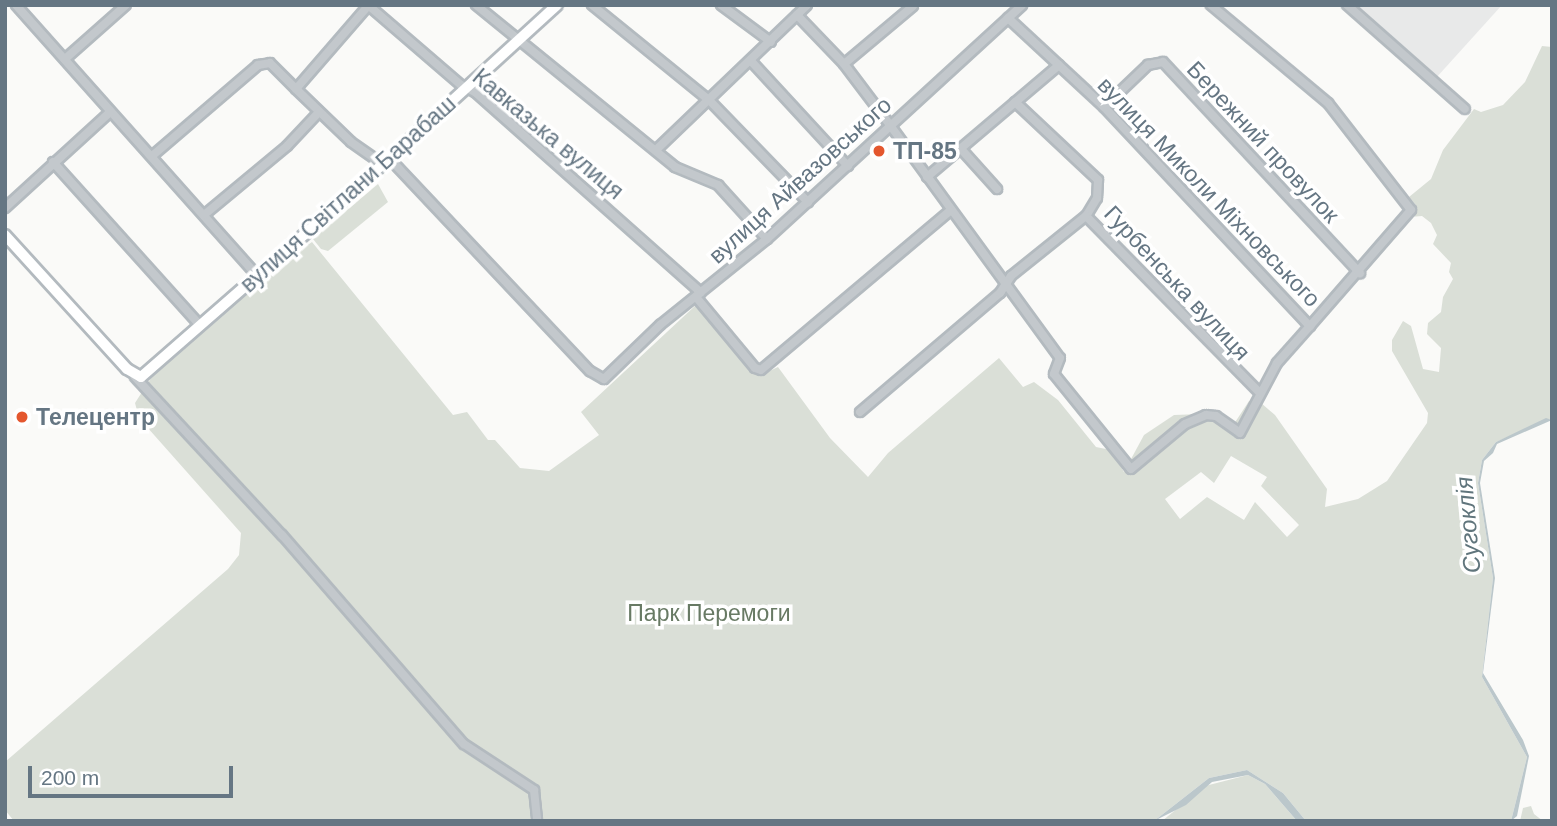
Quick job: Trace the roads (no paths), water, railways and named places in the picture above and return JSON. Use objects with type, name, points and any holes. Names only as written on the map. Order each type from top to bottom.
[{"type":"street","points":[[16,5],[258,277]]},
{"type":"street","points":[[65,59],[126,5]]},
{"type":"street","points":[[296,89],[368,5]]},
{"type":"street","name":"Кавказька вулиця","points":[[368,5],[467,87],[699,295],[755,369],[761,370],[950,211]]},
{"type":"street","points":[[476,5],[675,167],[718,185],[767,239]]},
{"type":"street","name":"вулиця Світлани Барабаш","points":[[135,377],[146,374],[258,277],[557,5]]},
{"type":"street","points":[[592,5],[710,101],[808,202]]},
{"type":"street","points":[[721,5],[771,41]]},
{"type":"street","points":[[656,150],[807,5]]},
{"type":"street","name":"вулиця Айвазовського","points":[[386,161],[600,379],[610,376],[660,326],[767,239],[1022,5]]},
{"type":"street","name":"вулиця Миколи Міхновського","points":[[1008,18],[1104,107],[1310,326],[1360,273],[1404,222],[1411,210],[1401,193],[1328,103],[1210,5]]},
{"type":"street","points":[[1347,5],[1465,109]]},
{"type":"street","points":[[844,64],[914,6]]},
{"type":"street","points":[[797,15],[844,64],[1060,358],[1054,374],[1131,469],[1185,424],[1206,415],[1216,415],[1240,433],[1277,363],[1310,326]]},
{"type":"street","points":[[751,61],[848,166]]},
{"type":"street","name":"Бережний провулок","points":[[1104,107],[1148,65],[1163,62],[1360,273]]},
{"type":"street","points":[[152,156],[258,65],[270,63],[319,112],[386,161]]},
{"type":"street","points":[[927,177],[1059,65]]},
{"type":"street","name":"Гурбенська вулиця","points":[[1015,102],[1098,180],[1097,198],[1086,216],[1260,393]]},
{"type":"street","points":[[5,208],[110,112]]},
{"type":"street","points":[[204,215],[287,146],[319,112]]},
{"type":"street","points":[[961,149],[997,189]]},
{"type":"street","points":[[53,162],[200,325]]},
{"type":"street","points":[[860,412],[1086,216]]},
{"type":"street","points":[[5,234],[282,535],[464,744],[534,790],[537,821]]},
{"type":"place","name":"ТП-85","points":[[879,151]]},
{"type":"place","name":"Телецентр","points":[[22,417]]},
{"type":"water label","name":"Сугоклія","points":[[1468,525]]},
{"type":"park label","name":"Парк Перемоги","points":[[709,613]]}]
